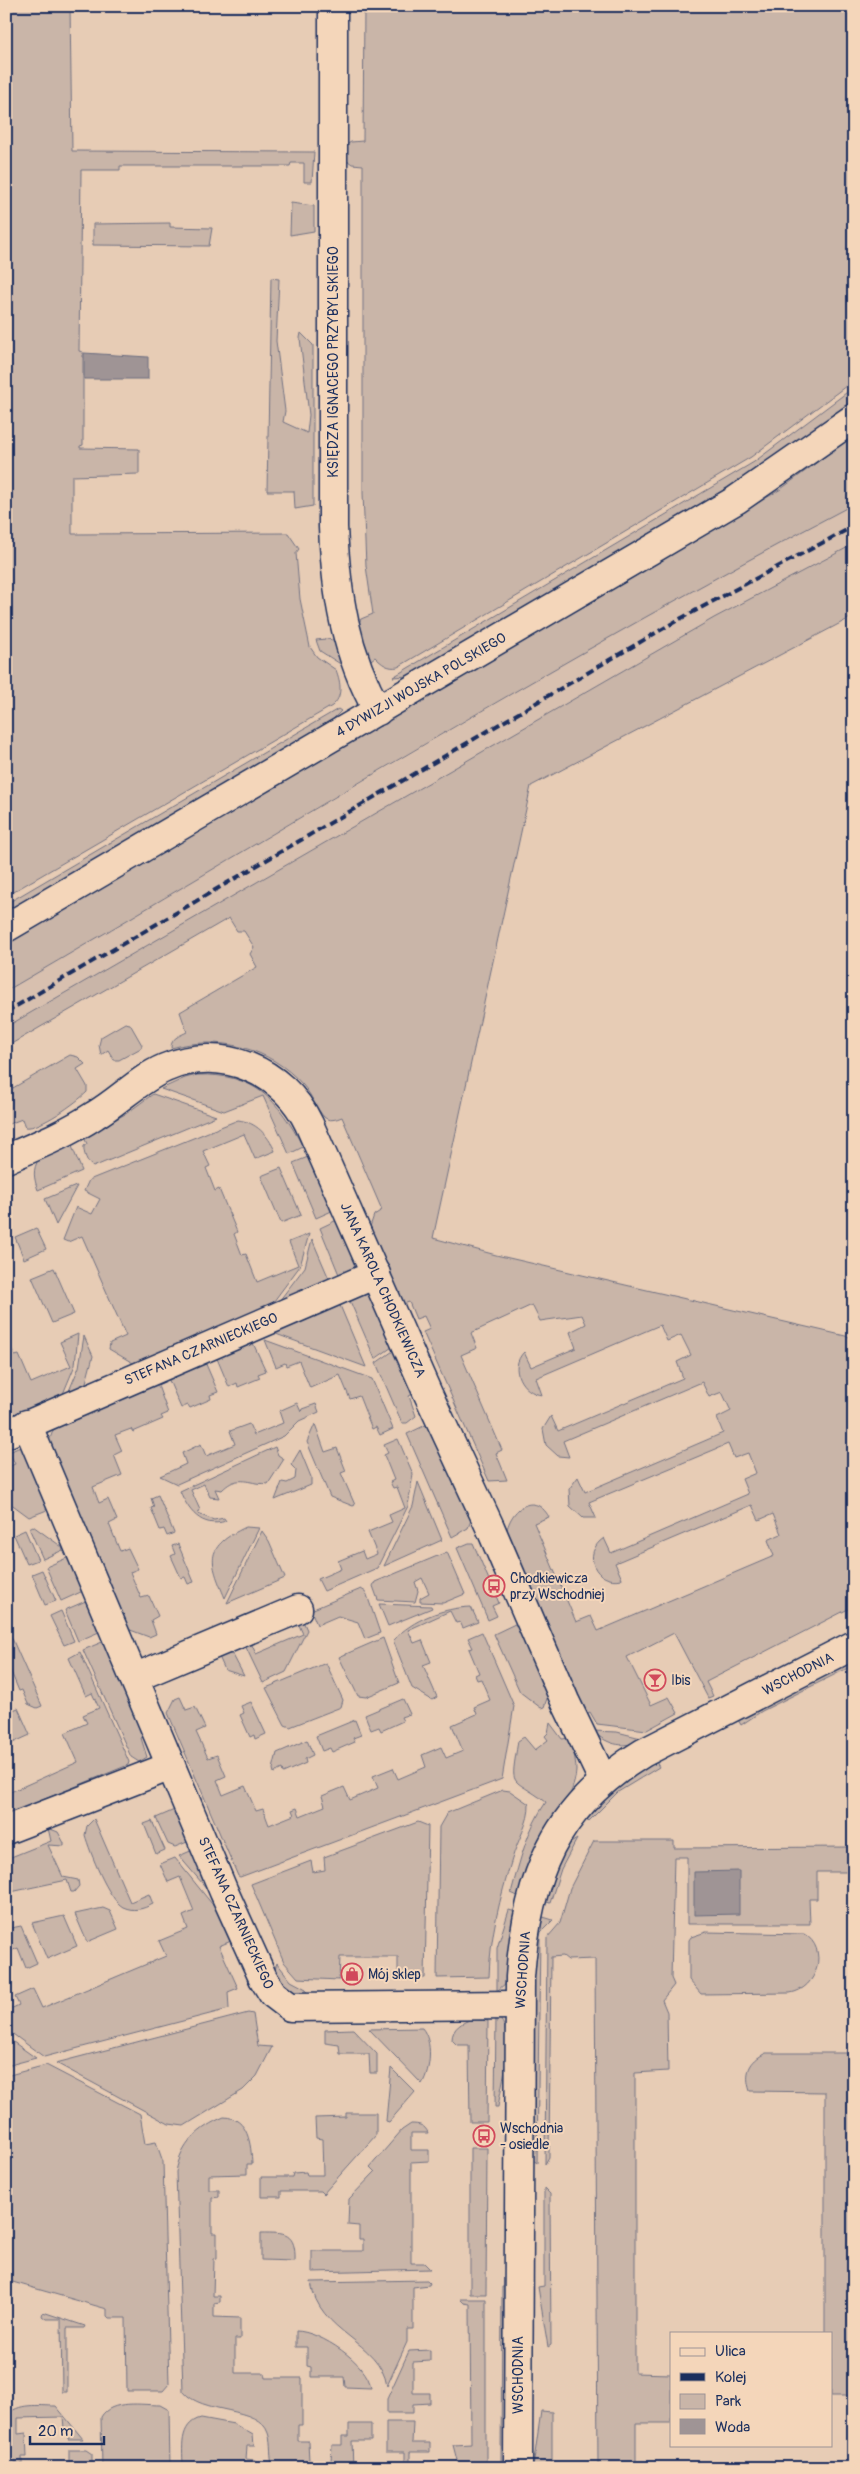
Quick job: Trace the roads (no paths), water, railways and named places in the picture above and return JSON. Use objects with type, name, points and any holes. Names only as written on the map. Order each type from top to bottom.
[{"type":"street","name":"KSIĘDZA IGNACEGO PRZYBYLSKIEGO","points":[[333,6],[333,527],[335,569],[348,641],[354,659],[378,711]]},
{"type":"street","name":"4 DYWIZJI WOJSKA POLSKIEGO","points":[[830,434],[854,412]]},
{"type":"street","name":"4 DYWIZJI WOJSKA POLSKIEGO","points":[[6,928],[736,500],[854,418]]},
{"type":"street","name":"JANA KAROLA CHODKIEWICZA","points":[[6,1159],[70,1130],[163,1069],[178,1063],[201,1059],[239,1063],[259,1071],[276,1081],[299,1105],[309,1124],[497,1543],[565,1701],[604,1780]]},
{"type":"street","name":"STEFANA CZARNIECKIEGO","points":[[376,1274],[16,1429],[134,1678],[263,1978],[273,1994],[290,2007],[519,2005]]},
{"type":"street","points":[[134,1678],[298,1609]]},
{"type":"street","name":"WSCHODNIA","points":[[518,2468],[519,2005],[524,1934],[540,1871],[565,1822],[604,1780],[643,1753],[854,1644]]},
{"type":"street","points":[[6,1830],[171,1766]]},
{"type":"water","points":[[84,353],[148,357],[148,379],[84,379]]},
{"type":"water","points":[[739,1871],[739,1914],[694,1915],[694,1872]]},
{"type":"railway","points":[[6,1012],[678,620],[854,526]]},
{"type":"place","name":"Chodkiewicza przy Wschodniej","points":[[494,1586]]},
{"type":"place","name":"Ibis","points":[[655,1680]]},
{"type":"place","name":"Mój sklep","points":[[352,1974]]},
{"type":"place","name":"Wschodnia - osiedle","points":[[484,2136]]}]
